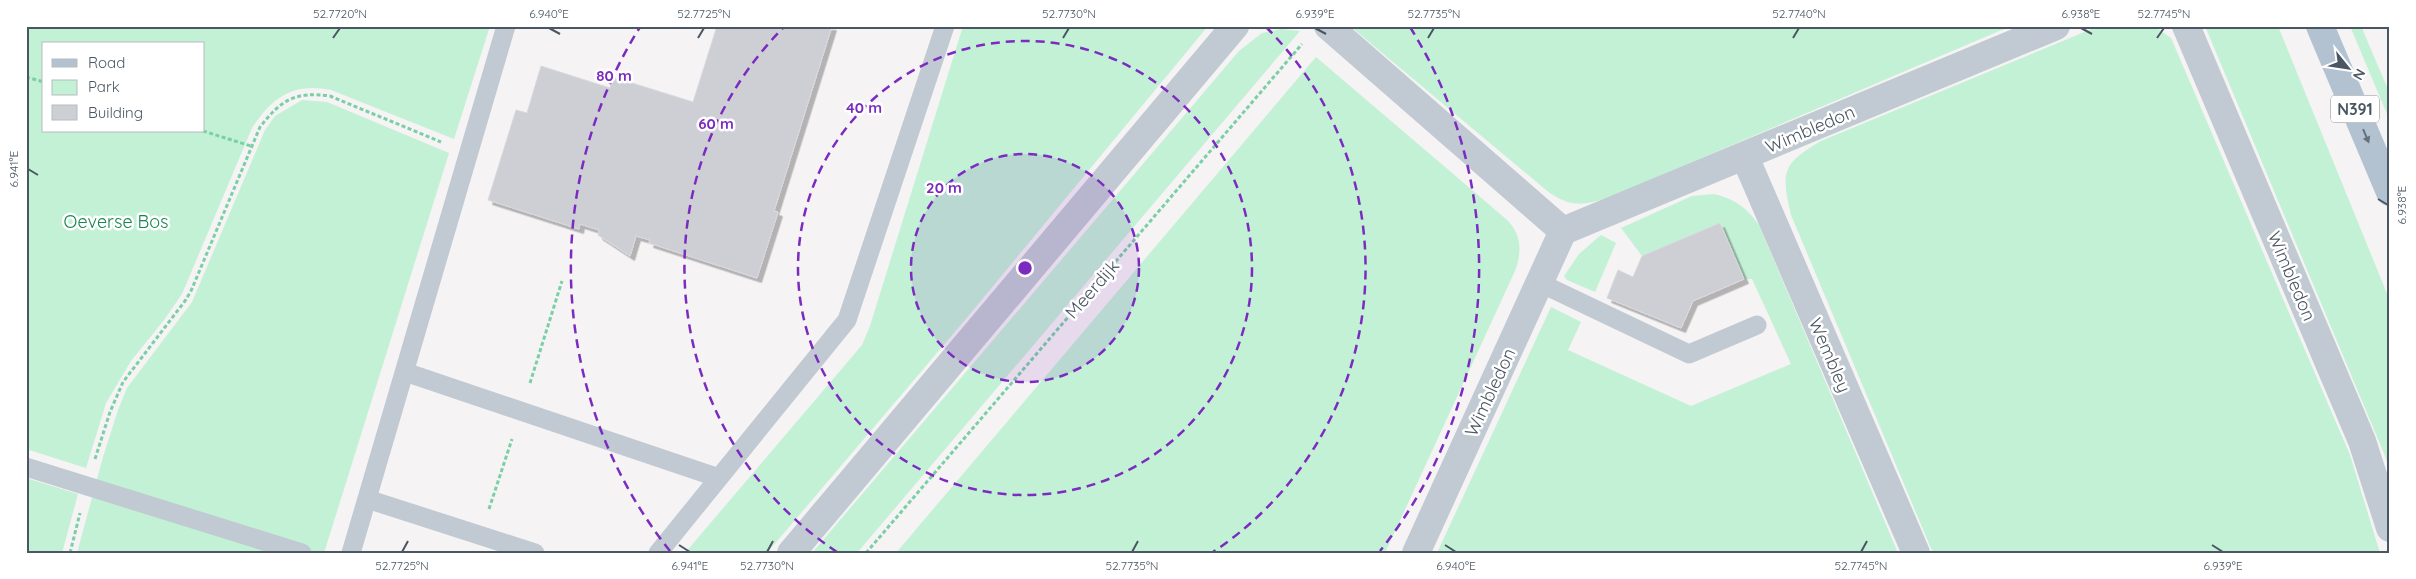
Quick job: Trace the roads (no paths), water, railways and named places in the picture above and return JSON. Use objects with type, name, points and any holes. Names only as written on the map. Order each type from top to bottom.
[{"type":"main road","name":"N391","points":[[2320,26],[2390,192]]},
{"type":"street","points":[[791,553],[1235,26]]},
{"type":"street","points":[[1328,26],[1563,231]]},
{"type":"street","name":"Wimbledon","points":[[1416,553],[1563,231],[1745,157],[2056,26]]},
{"type":"street","name":"Wimbledon","points":[[2186,26],[2362,442],[2390,528]]},
{"type":"street","name":"Wembley","points":[[1745,157],[1916,553]]},
{"type":"lane","points":[[351,553],[506,26]]},
{"type":"lane","points":[[658,553],[847,320],[946,26]]},
{"type":"lane","points":[[1540,283],[1689,354],[1758,325]]},
{"type":"lane","points":[[405,372],[719,478]]},
{"type":"lane","points":[[26,467],[302,553]]},
{"type":"lane","points":[[367,499],[535,553]]},
{"type":"park label","name":"Oeverse Bos","points":[[116,221]]}]
